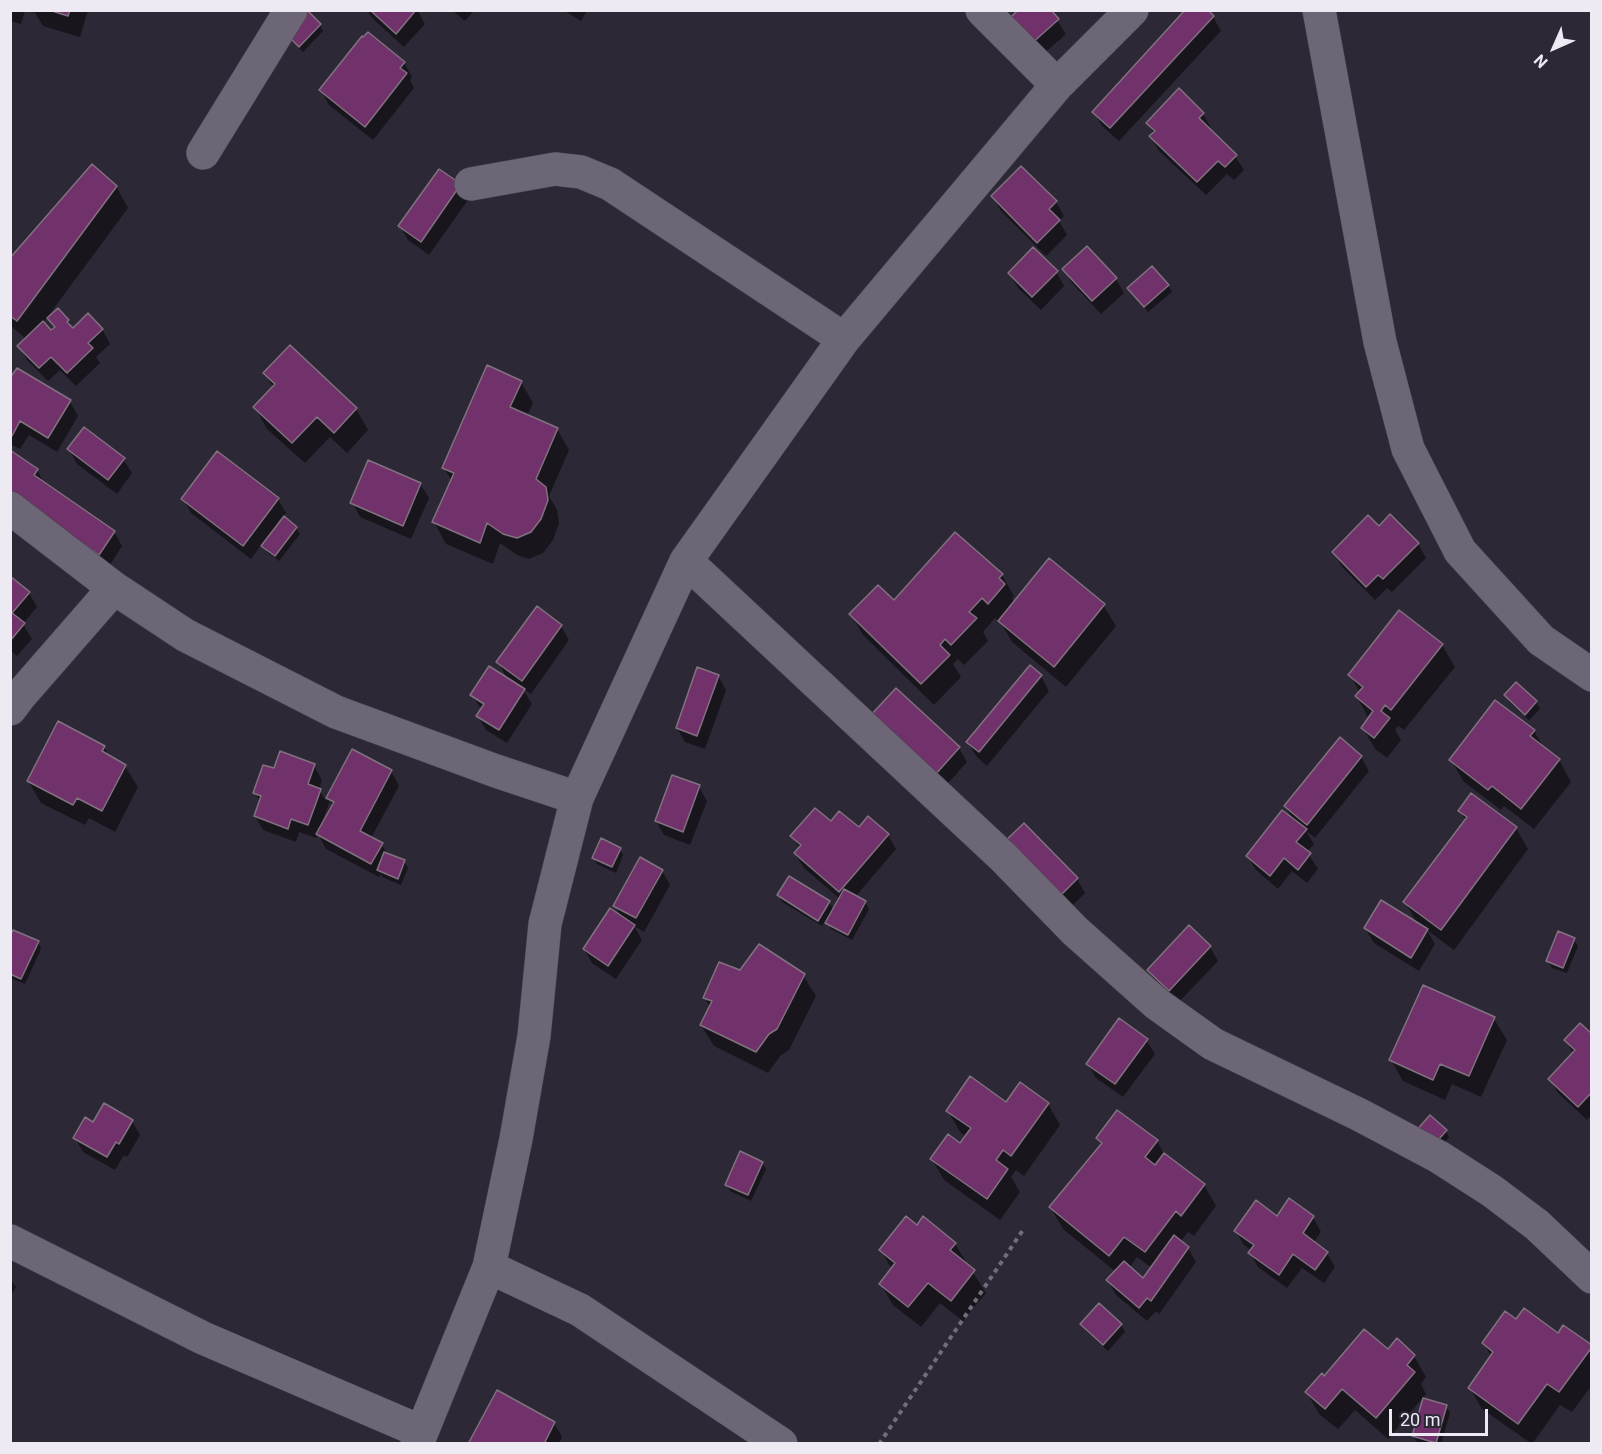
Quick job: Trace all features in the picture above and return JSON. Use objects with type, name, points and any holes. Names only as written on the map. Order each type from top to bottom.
[{"type":"street","points":[[203,153],[291,10]]},
{"type":"street","points":[[982,10],[1057,85]]},
{"type":"street","points":[[10,1241],[203,1338],[419,1438],[489,1267],[516,1139],[534,1036],[544,924],[577,798],[686,561],[844,339],[1057,85],[1132,10]]},
{"type":"street","points":[[1319,10],[1380,342],[1408,449],[1460,552],[1541,640],[1592,675]]},
{"type":"street","points":[[471,184],[555,169],[581,172],[601,180],[844,339]]},
{"type":"street","points":[[10,508],[114,588],[185,635],[336,712],[577,798]]},
{"type":"street","points":[[686,561],[995,849],[1075,931],[1156,1004],[1213,1044],[1360,1114],[1439,1157],[1492,1191],[1537,1225],[1592,1277]]},
{"type":"street","points":[[10,709],[114,588]]},
{"type":"street","points":[[489,1267],[580,1310],[782,1443]]},
{"type":"path","points":[[879,1443],[1023,1230]]},
{"type":"building","points":[[49,10],[70,10],[68,16]]},
{"type":"building","points":[[307,10],[321,24],[299,47],[284,32]]},
{"type":"building","points":[[370,10],[416,10],[396,34]]},
{"type":"building","points":[[1018,10],[1051,10],[1059,19],[1031,44],[1008,20]]},
{"type":"building","points":[[1185,10],[1208,10],[1214,16],[1110,128],[1092,112]]},
{"type":"building","points":[[368,32],[405,62],[400,68],[407,73],[365,127],[319,90],[362,36]]},
{"type":"building","points":[[1179,88],[1204,113],[1199,118],[1237,155],[1225,167],[1218,161],[1197,182],[1149,136],[1155,131],[1146,123]]},
{"type":"building","points":[[92,164],[117,186],[17,321],[10,316],[10,258]]},
{"type":"building","points":[[1021,166],[1057,201],[1049,209],[1060,220],[1037,243],[991,196]]},
{"type":"building","points":[[439,169],[461,184],[421,242],[398,226]]},
{"type":"building","points":[[1087,246],[1117,278],[1092,301],[1062,269]]},
{"type":"building","points":[[1033,247],[1058,271],[1032,297],[1008,273]]},
{"type":"building","points":[[1152,266],[1169,285],[1144,307],[1127,288]]},
{"type":"building","points":[[58,308],[73,328],[88,313],[103,329],[88,343],[93,348],[67,373],[51,357],[39,368],[17,346],[43,321],[51,330],[55,327],[47,318]]},
{"type":"building","points":[[290,345],[357,408],[334,433],[317,417],[292,443],[253,407],[275,384],[263,373]]},
{"type":"building","points":[[487,365],[522,381],[510,407],[558,428],[536,479],[546,487],[548,500],[541,519],[531,532],[517,538],[503,534],[487,523],[480,543],[432,522],[454,473],[442,468]]},
{"type":"building","points":[[17,368],[71,400],[48,438],[20,421],[12,436],[10,435],[10,378]]},
{"type":"building","points":[[84,427],[125,458],[108,480],[67,449]]},
{"type":"building","points":[[10,450],[38,469],[34,475],[115,531],[99,555],[10,494]]},
{"type":"building","points":[[217,451],[279,498],[243,546],[181,499]]},
{"type":"building","points":[[368,460],[421,483],[403,526],[350,503]]},
{"type":"building","points":[[1390,514],[1419,543],[1383,579],[1378,575],[1366,587],[1332,552],[1368,515],[1379,526]]},
{"type":"building","points":[[284,516],[297,527],[275,556],[261,546]]},
{"type":"building","points":[[955,532],[1003,574],[999,578],[1005,584],[988,604],[982,598],[969,612],[977,618],[951,645],[945,639],[940,645],[950,655],[921,684],[849,614],[878,585],[894,600]]},
{"type":"building","points":[[1049,558],[1105,604],[1054,667],[998,621]]},
{"type":"building","points":[[10,576],[30,592],[12,613],[25,623],[10,641]]},
{"type":"building","points":[[537,606],[562,625],[522,681],[496,662]]},
{"type":"building","points":[[1399,610],[1443,644],[1391,710],[1385,705],[1381,711],[1390,718],[1374,738],[1361,728],[1373,711],[1355,696],[1363,687],[1348,675]]},
{"type":"building","points":[[1030,665],[1042,675],[979,752],[966,742]]},
{"type":"building","points":[[489,666],[525,689],[499,730],[476,716],[484,704],[470,695]]},
{"type":"building","points":[[697,667],[719,675],[697,736],[676,728]]},
{"type":"building","points":[[1516,682],[1537,701],[1525,715],[1504,695]]},
{"type":"building","points":[[896,688],[960,747],[934,776],[869,717]]},
{"type":"building","points":[[1495,700],[1535,730],[1530,736],[1560,759],[1521,809],[1492,786],[1488,790],[1449,760]]},
{"type":"building","points":[[58,721],[105,746],[102,751],[126,765],[102,811],[77,798],[73,805],[27,781]]},
{"type":"building","points":[[1340,737],[1362,756],[1307,825],[1284,806]]},
{"type":"building","points":[[352,749],[392,770],[360,831],[383,843],[371,864],[316,834],[334,802],[326,798]]},
{"type":"building","points":[[280,751],[315,764],[308,784],[321,789],[308,825],[291,819],[288,829],[254,816],[261,796],[253,793],[263,765],[274,768]]},
{"type":"building","points":[[672,775],[700,785],[683,832],[655,821]]},
{"type":"building","points":[[1471,793],[1517,827],[1441,930],[1403,902],[1467,817],[1458,811]]},
{"type":"building","points":[[815,808],[831,821],[839,811],[859,827],[868,816],[889,834],[839,892],[794,853],[801,845],[790,836]]},
{"type":"building","points":[[1282,810],[1307,829],[1296,842],[1311,853],[1298,870],[1284,858],[1270,876],[1246,856]]},
{"type":"building","points":[[1024,823],[1078,878],[1056,900],[1002,844]]},
{"type":"building","points":[[601,838],[621,848],[612,867],[592,858]]},
{"type":"building","points":[[384,852],[405,860],[398,879],[377,870]]},
{"type":"building","points":[[640,857],[663,870],[636,918],[613,906]]},
{"type":"building","points":[[789,876],[830,901],[818,921],[777,895]]},
{"type":"building","points":[[844,889],[866,901],[848,935],[825,923]]},
{"type":"building","points":[[1381,900],[1428,929],[1411,958],[1364,928]]},
{"type":"building","points":[[610,908],[635,925],[608,966],[583,949]]},
{"type":"building","points":[[1189,925],[1211,946],[1169,991],[1147,970]]},
{"type":"building","points":[[13,930],[39,941],[21,979],[10,974],[10,936]]},
{"type":"building","points":[[1558,931],[1575,938],[1563,968],[1546,961]]},
{"type":"building","points":[[759,944],[805,974],[777,1029],[769,1034],[756,1052],[700,1025],[712,1001],[703,998],[719,962],[740,970]]},
{"type":"building","points":[[1423,985],[1495,1017],[1469,1076],[1440,1064],[1433,1080],[1389,1060]]},
{"type":"building","points":[[1119,1018],[1148,1039],[1115,1084],[1086,1064]]},
{"type":"building","points":[[1580,1023],[1592,1034],[1592,1092],[1578,1107],[1548,1079],[1575,1050],[1564,1040]]},
{"type":"building","points":[[970,1076],[1006,1102],[1020,1082],[1049,1103],[1011,1156],[1003,1150],[996,1160],[1008,1169],[987,1199],[930,1159],[948,1134],[960,1143],[971,1128],[946,1111]]},
{"type":"building","points":[[104,1103],[133,1120],[119,1144],[116,1142],[107,1157],[73,1138],[85,1117],[93,1122]]},
{"type":"building","points":[[1117,1110],[1158,1140],[1145,1157],[1155,1165],[1164,1153],[1205,1184],[1181,1216],[1176,1211],[1145,1252],[1124,1237],[1109,1256],[1049,1207],[1102,1143],[1096,1138]]},
{"type":"building","points":[[1430,1115],[1447,1130],[1432,1147],[1415,1132]]},
{"type":"building","points":[[740,1151],[763,1162],[748,1195],[725,1185]]},
{"type":"building","points":[[1289,1198],[1314,1216],[1303,1233],[1328,1252],[1315,1270],[1293,1254],[1279,1275],[1248,1253],[1254,1245],[1234,1231],[1256,1200],[1277,1216]]},
{"type":"building","points":[[906,1216],[917,1225],[923,1216],[956,1243],[950,1250],[975,1270],[951,1301],[928,1283],[908,1307],[879,1284],[895,1263],[879,1250]]},
{"type":"building","points":[[1174,1235],[1189,1247],[1151,1301],[1147,1298],[1139,1308],[1106,1280],[1124,1261],[1143,1278]]},
{"type":"building","points":[[1099,1303],[1122,1324],[1103,1345],[1080,1324]]},
{"type":"building","points":[[1524,1308],[1558,1333],[1563,1325],[1592,1347],[1559,1392],[1547,1384],[1518,1424],[1468,1388],[1493,1352],[1482,1343],[1505,1311],[1516,1319]]},
{"type":"building","points":[[1364,1329],[1388,1349],[1397,1338],[1415,1355],[1407,1365],[1415,1372],[1376,1418],[1342,1389],[1325,1409],[1305,1392],[1322,1373],[1324,1376]]},
{"type":"building","points":[[497,1390],[555,1422],[544,1444],[468,1444]]},
{"type":"building","points":[[1423,1398],[1447,1405],[1436,1443],[1412,1436]]}]
